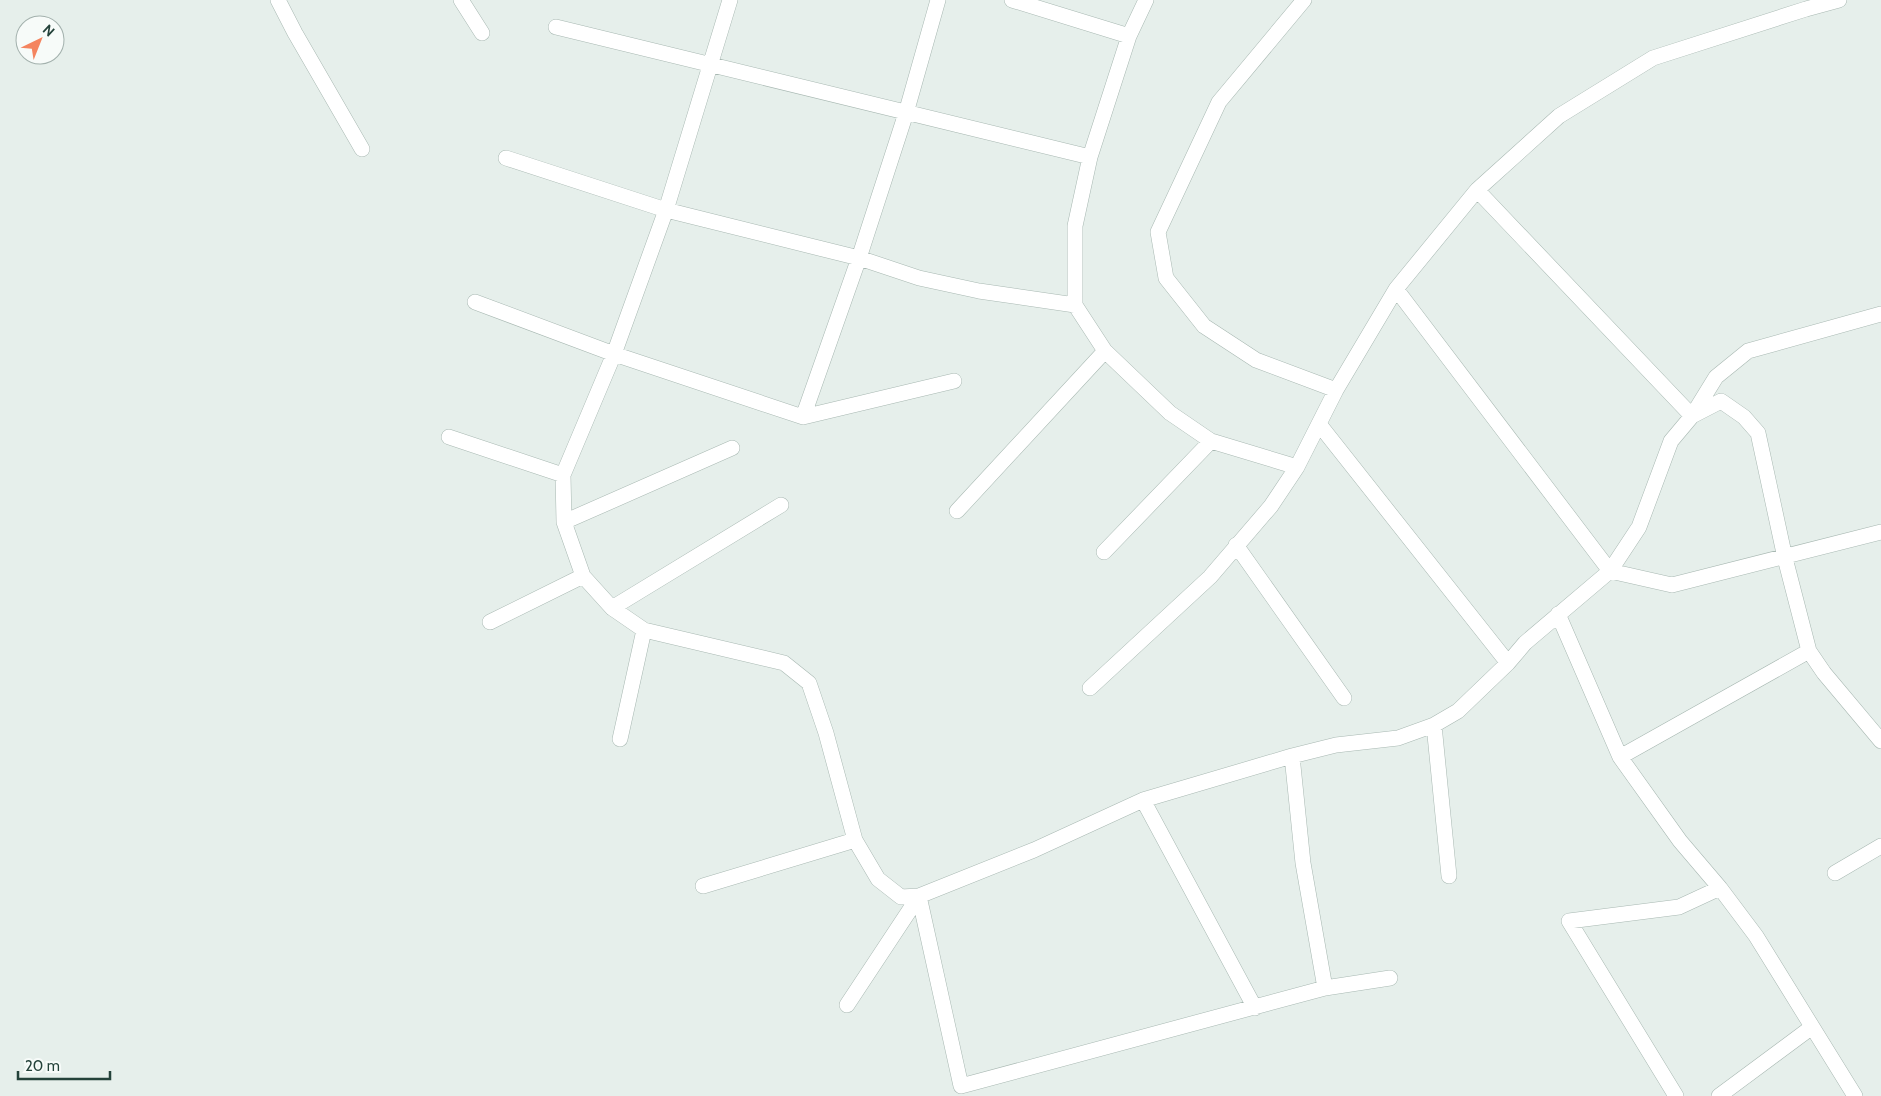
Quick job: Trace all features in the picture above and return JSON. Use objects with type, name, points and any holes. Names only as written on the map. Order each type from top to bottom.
[{"type":"street","points":[[278,0],[295,33],[362,148]]},
{"type":"street","points":[[461,0],[482,33]]},
{"type":"street","points":[[730,0],[709,63],[666,210],[614,354],[563,476],[564,522],[583,576],[612,608],[644,630],[784,663],[809,682],[826,733],[855,840],[878,879],[901,897],[919,896],[1034,850],[1143,800],[1336,745],[1398,738],[1434,725],[1458,711],[1508,663],[1525,642],[1610,571],[1639,526],[1672,441],[1692,416],[1716,377],[1748,351],[1881,314]]},
{"type":"street","points":[[803,418],[859,258],[906,113],[938,0]]},
{"type":"street","points":[[1012,0],[1129,36]]},
{"type":"street","points":[[1146,0],[1129,36],[1090,157],[1075,226],[1075,305],[1105,351],[1170,412],[1211,441],[1297,467]]},
{"type":"street","points":[[1304,0],[1220,102],[1158,232],[1166,278],[1204,326],[1256,360],[1336,390]]},
{"type":"street","points":[[1090,688],[1210,577],[1270,506],[1297,467],[1336,390],[1396,289],[1477,190],[1559,116],[1653,58],[1806,8],[1839,0]]},
{"type":"street","points":[[556,27],[1090,157]]},
{"type":"street","points":[[506,158],[666,210],[859,258],[919,278],[979,291],[1075,305]]},
{"type":"street","points":[[1477,190],[1692,416]]},
{"type":"street","points":[[1396,289],[1610,571],[1672,585],[1785,558],[1881,532]]},
{"type":"street","points":[[475,302],[614,354],[803,418],[954,380]]},
{"type":"street","points":[[957,511],[1105,351]]},
{"type":"street","points":[[1692,416],[1721,402],[1744,417],[1758,433],[1785,558],[1809,651],[1824,673],[1881,741]]},
{"type":"street","points":[[1319,424],[1508,663]]},
{"type":"street","points":[[449,437],[563,476]]},
{"type":"street","points":[[1104,552],[1211,441]]},
{"type":"street","points":[[564,522],[732,448]]},
{"type":"street","points":[[612,608],[781,505]]},
{"type":"street","points":[[1236,545],[1344,698]]},
{"type":"street","points":[[490,622],[583,576]]},
{"type":"street","points":[[1558,614],[1620,758],[1680,841],[1720,888],[1756,936],[1855,1096]]},
{"type":"street","points":[[620,739],[644,630]]},
{"type":"street","points":[[1620,758],[1809,651]]},
{"type":"street","points":[[1434,725],[1449,876]]},
{"type":"street","points":[[1292,756],[1304,863],[1325,988]]},
{"type":"street","points":[[1143,800],[1255,1008]]},
{"type":"street","points":[[703,886],[855,840]]},
{"type":"street","points":[[1835,873],[1881,846]]},
{"type":"street","points":[[1676,1096],[1569,921],[1679,907],[1720,888]]},
{"type":"street","points":[[847,1005],[919,896]]},
{"type":"street","points":[[919,896],[961,1086],[1325,988],[1390,978]]},
{"type":"street","points":[[1719,1096],[1812,1028]]}]
